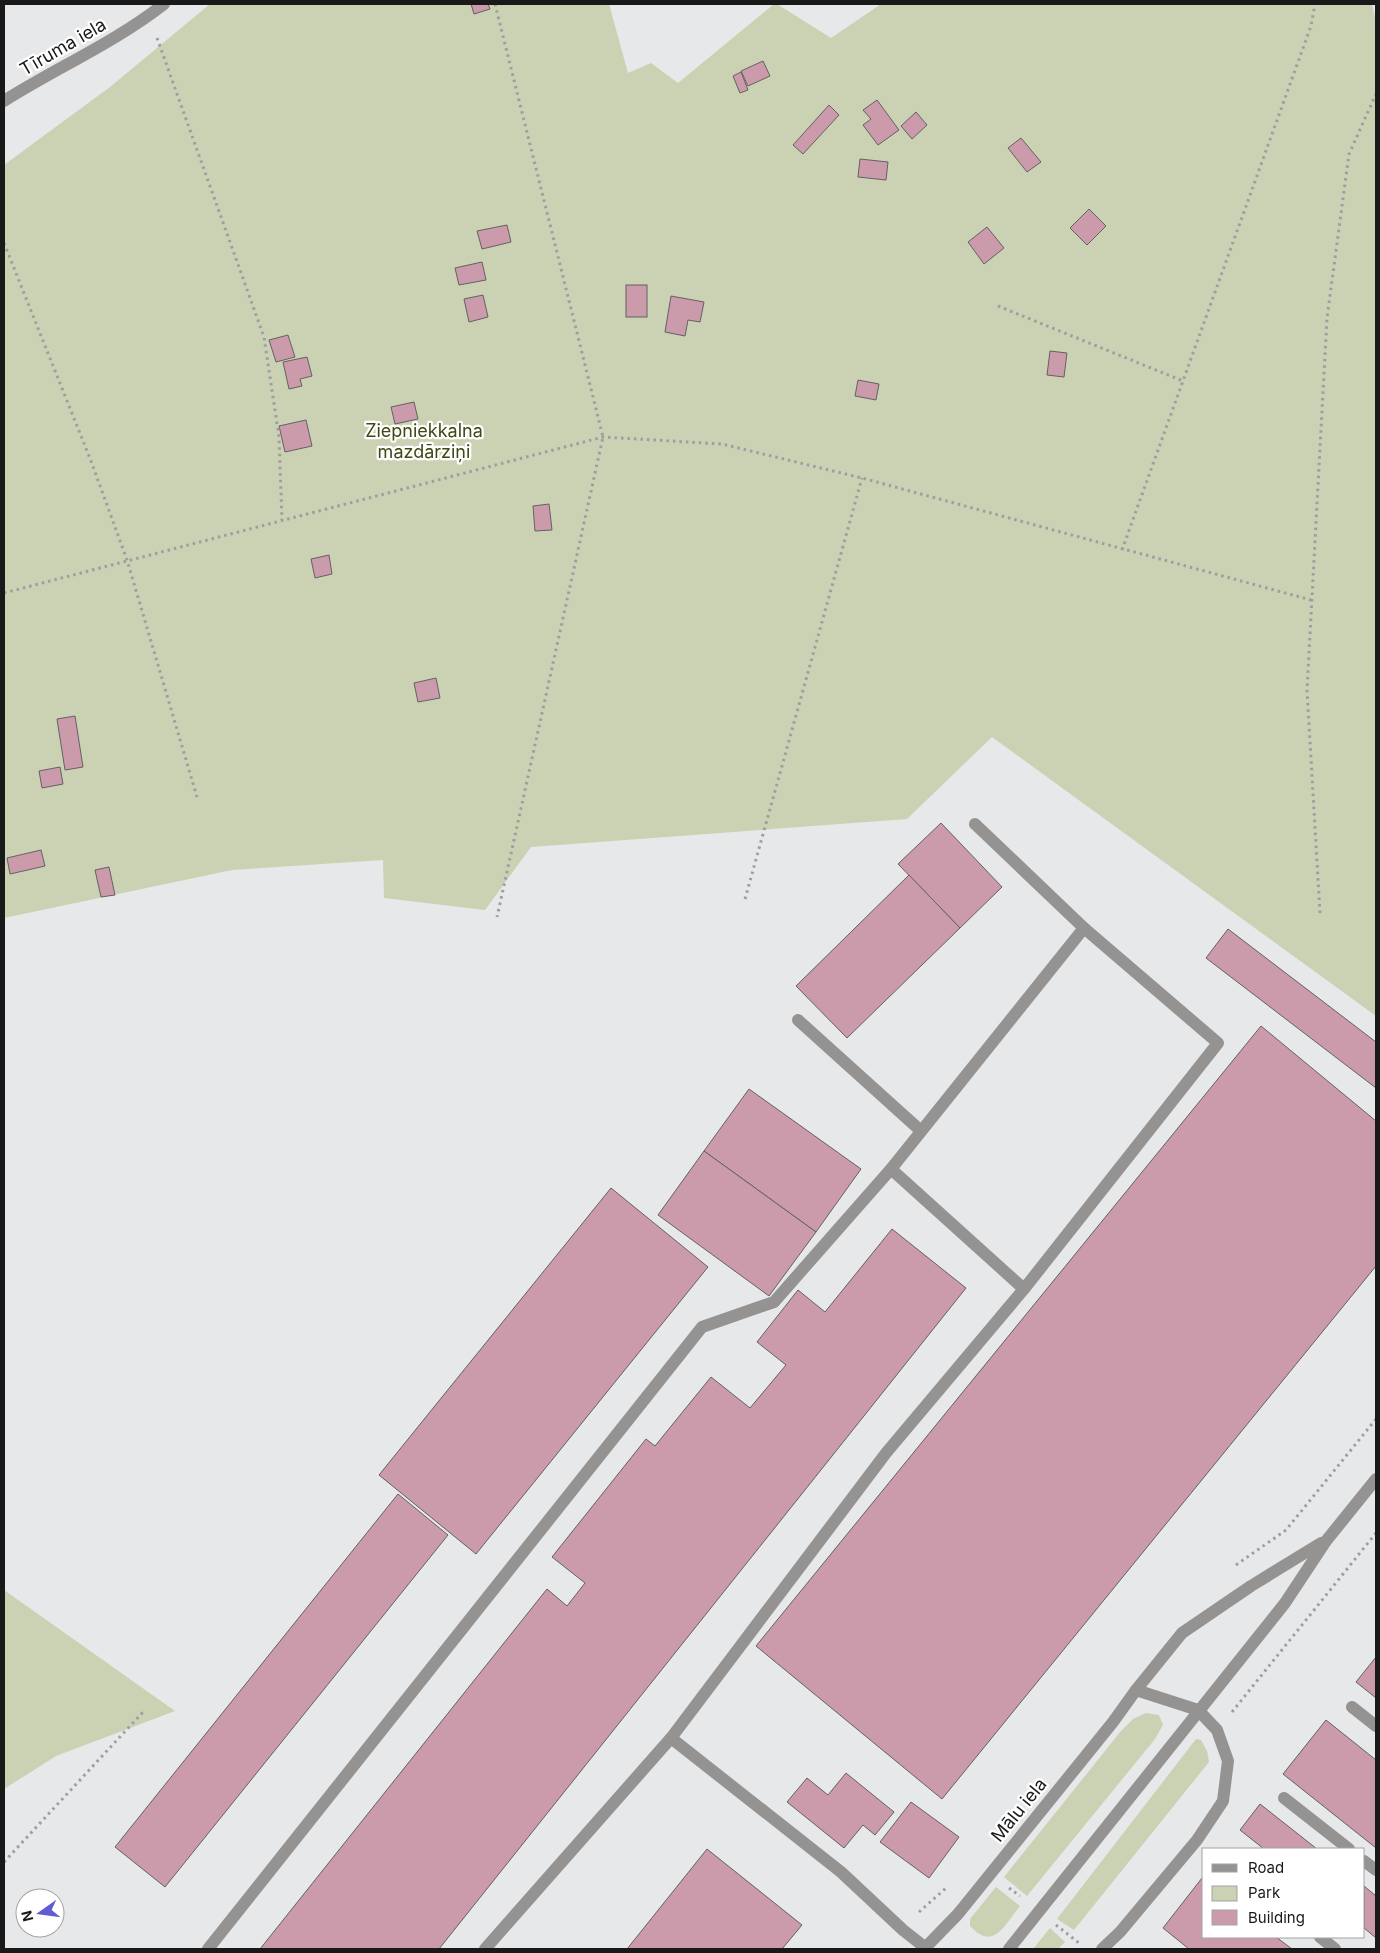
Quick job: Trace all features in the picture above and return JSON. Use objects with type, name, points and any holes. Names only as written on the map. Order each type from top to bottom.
[{"type":"street","name":"Tīruma iela","points":[[4,100],[86,55],[164,4]]},
{"type":"street","points":[[485,1949],[670,1738],[886,1454],[1024,1289],[1218,1043],[1084,928],[974,824]]},
{"type":"street","points":[[208,1949],[702,1327],[774,1302],[922,1131],[1084,928]]},
{"type":"street","points":[[798,1020],[922,1131]]},
{"type":"street","points":[[890,1169],[1024,1289]]},
{"type":"street","name":"Mālu iela","points":[[1009,1949],[1284,1602],[1326,1541],[1376,1479]]},
{"type":"street","name":"Mālu iela","points":[[926,1949],[958,1914],[1113,1722],[1182,1633],[1251,1586],[1326,1541]]},
{"type":"street","points":[[1102,1949],[1120,1932],[1197,1840],[1223,1801],[1228,1762],[1217,1730],[1198,1710],[1136,1690]]},
{"type":"street","points":[[1352,1707],[1376,1726]]},
{"type":"street","points":[[670,1738],[841,1872],[926,1949]]},
{"type":"street","points":[[1284,1798],[1348,1848]]},
{"type":"street","points":[[1365,1862],[1376,1870]]},
{"type":"street","points":[[1321,1938],[1335,1949]]},
{"type":"path","points":[[495,4],[603,437],[497,917]]},
{"type":"path","points":[[1122,550],[1312,26],[1315,4]]},
{"type":"path","points":[[149,15],[264,337],[279,437],[282,520]]},
{"type":"path","points":[[1320,913],[1306,690],[1329,309],[1349,154],[1376,94]]},
{"type":"path","points":[[4,243],[87,452],[127,560],[197,798]]},
{"type":"path","points":[[998,306],[1183,381]]},
{"type":"path","points":[[4,593],[603,437],[722,444],[862,478],[1311,600]]},
{"type":"path","points":[[746,899],[862,478]]},
{"type":"path","points":[[1232,1568],[1286,1530],[1376,1419]]},
{"type":"path","points":[[1217,1730],[1376,1533]]},
{"type":"path","points":[[4,1862],[144,1712]]},
{"type":"green space","name":"Ziepniekkalna mazdārziņi","points":[[210,4],[609,4],[628,73],[651,63],[678,83],[774,4],[777,4],[831,38],[881,4],[1372,4],[1376,22],[1376,1016],[992,737],[907,819],[531,847],[485,910],[384,898],[383,860],[232,870],[4,918],[4,165],[110,87]]},
{"type":"green space","points":[[4,1590],[175,1711],[56,1756],[4,1789]]},
{"type":"green space","points":[[1146,1713],[1159,1715],[1163,1725],[1155,1739],[1027,1896],[1004,1877],[1121,1731],[1133,1719]]},
{"type":"green space","points":[[1196,1739],[1201,1740],[1207,1751],[1209,1762],[1074,1930],[1057,1919]]},
{"type":"green space","points":[[996,1887],[1020,1906],[1004,1927],[992,1936],[986,1936],[978,1933],[970,1926],[970,1919]]},
{"type":"green space","points":[[1050,1928],[1065,1942],[1058,1949],[1033,1949]]},
{"type":"building","points":[[471,4],[488,4],[490,9],[474,14]]},
{"type":"building","points":[[763,61],[770,76],[748,86],[741,71]]},
{"type":"building","points":[[741,72],[748,90],[740,93],[733,76]]},
{"type":"building","points":[[877,100],[899,130],[878,145],[863,125],[871,119],[863,110]]},
{"type":"building","points":[[829,105],[839,115],[803,154],[793,145]]},
{"type":"building","points":[[916,112],[927,125],[912,139],[901,126]]},
{"type":"building","points":[[1021,138],[1041,162],[1027,172],[1008,148]]},
{"type":"building","points":[[860,159],[888,162],[886,180],[858,177]]},
{"type":"building","points":[[1089,209],[1106,226],[1087,245],[1070,228]]},
{"type":"building","points":[[507,225],[511,242],[482,249],[477,231]]},
{"type":"building","points":[[987,227],[1004,248],[984,264],[968,242]]},
{"type":"building","points":[[482,262],[486,280],[459,285],[455,268]]},
{"type":"building","points":[[626,285],[647,285],[647,317],[626,317]]},
{"type":"building","points":[[483,295],[488,317],[469,322],[464,299]]},
{"type":"building","points":[[671,296],[704,302],[700,322],[688,320],[685,336],[665,332]]},
{"type":"building","points":[[288,335],[295,357],[276,362],[269,340]]},
{"type":"building","points":[[1050,351],[1067,353],[1064,377],[1047,375]]},
{"type":"building","points":[[307,357],[312,376],[300,379],[302,386],[289,389],[283,362]]},
{"type":"building","points":[[858,380],[879,384],[876,400],[855,396]]},
{"type":"building","points":[[414,402],[418,419],[395,424],[391,407]]},
{"type":"building","points":[[306,420],[312,446],[285,452],[279,426]]},
{"type":"building","points":[[549,504],[552,530],[535,531],[533,506]]},
{"type":"building","points":[[329,555],[332,574],[315,578],[311,559]]},
{"type":"building","points":[[436,678],[440,698],[418,702],[414,683]]},
{"type":"building","points":[[75,716],[83,767],[65,770],[57,719]]},
{"type":"building","points":[[60,767],[63,784],[42,788],[39,771]]},
{"type":"building","points":[[941,823],[1002,887],[960,928],[898,864]]},
{"type":"building","points":[[41,850],[45,866],[10,874],[7,858]]},
{"type":"building","points":[[109,867],[115,895],[101,897],[95,870]]},
{"type":"building","points":[[909,875],[960,928],[847,1038],[796,986]]},
{"type":"building","points":[[1228,929],[1376,1042],[1376,1088],[1206,958]]},
{"type":"building","points":[[1261,1026],[1376,1121],[1376,1266],[942,1799],[756,1646]]},
{"type":"building","points":[[749,1089],[861,1169],[816,1232],[704,1151]]},
{"type":"building","points":[[704,1151],[816,1232],[769,1296],[658,1215]]},
{"type":"building","points":[[611,1188],[708,1267],[476,1554],[379,1475]]},
{"type":"building","points":[[892,1229],[966,1288],[439,1949],[260,1949],[547,1589],[567,1606],[585,1583],[552,1557],[646,1439],[655,1446],[711,1377],[750,1408],[786,1365],[757,1342],[798,1290],[825,1312]]},
{"type":"building","points":[[398,1494],[448,1535],[165,1887],[115,1847]]},
{"type":"building","points":[[1376,1657],[1376,1698],[1356,1682]]},
{"type":"building","points":[[1326,1720],[1376,1760],[1376,1848],[1283,1774]]},
{"type":"building","points":[[846,1773],[894,1812],[875,1835],[863,1825],[844,1848],[787,1802],[807,1778],[828,1795]]},
{"type":"building","points":[[911,1802],[959,1837],[929,1878],[880,1842]]},
{"type":"building","points":[[1260,1804],[1316,1848],[1263,1848],[1240,1830]]},
{"type":"building","points":[[707,1849],[802,1925],[782,1949],[627,1949]]},
{"type":"building","points":[[1202,1878],[1202,1938],[1277,1938],[1292,1949],[1189,1949],[1163,1928]]},
{"type":"building","points":[[1365,1887],[1376,1896],[1376,1938],[1365,1929]]}]
